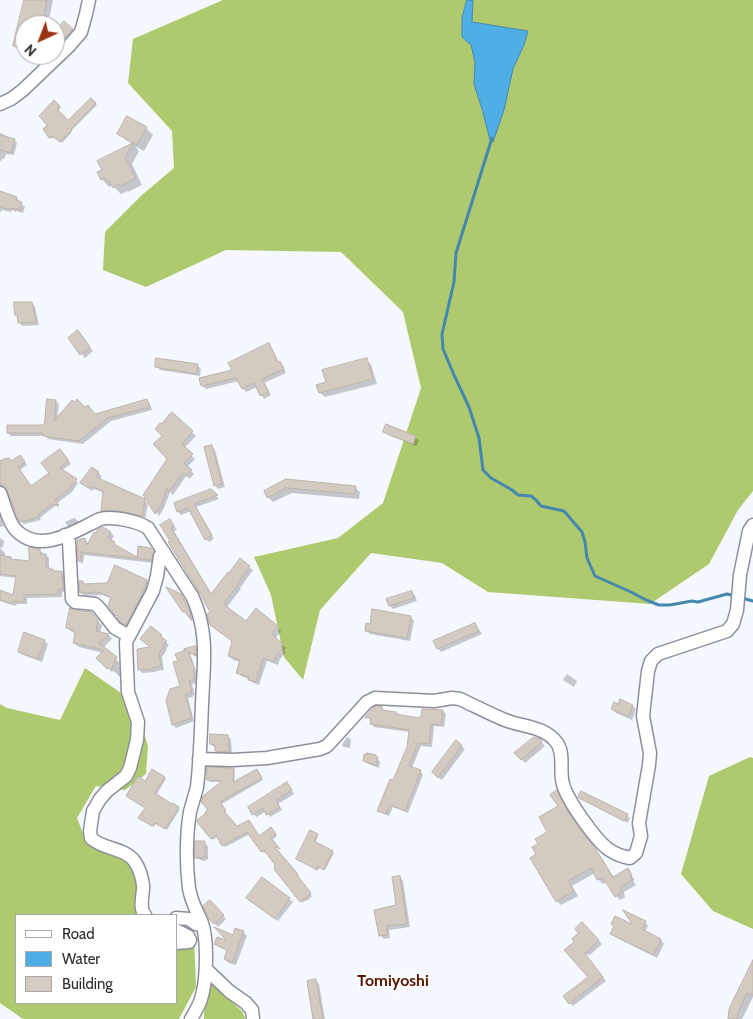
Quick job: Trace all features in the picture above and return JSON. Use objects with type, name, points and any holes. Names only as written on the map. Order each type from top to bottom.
[{"type":"street","points":[[0,104],[23,90],[81,32],[89,0]]},
{"type":"street","points":[[0,493],[14,528],[33,540],[45,542],[56,539],[100,519],[108,518],[141,524],[148,528],[197,606],[204,632],[204,653],[199,758],[196,788],[190,811],[188,870],[189,888],[193,904],[202,925],[206,969],[200,1002],[191,1019]]},
{"type":"street","points":[[199,758],[232,760],[267,758],[320,750],[327,746],[367,702],[375,698],[434,701],[452,698],[460,699],[506,721],[542,731],[551,737],[557,743],[561,752],[562,782],[574,806],[596,837],[609,850],[630,858],[636,853],[641,836],[639,823],[649,765],[650,753],[643,716],[648,671],[651,661],[658,654],[727,631],[734,624],[740,575],[749,531],[753,525]]},
{"type":"street","points":[[65,535],[68,542],[72,599],[75,602],[95,604],[115,628],[129,636]]},
{"type":"street","points":[[144,914],[142,911],[143,886],[134,861],[126,853],[96,843],[90,838],[90,831],[93,810],[107,791],[126,776],[130,768],[137,740],[138,722],[128,692],[126,642],[153,591],[160,556],[164,552]]},
{"type":"street","points":[[178,918],[189,919],[196,924],[202,925]]},
{"type":"street","points":[[178,931],[188,936],[190,940],[187,943],[178,943]]},
{"type":"street","points":[[206,969],[246,1003],[252,1010],[253,1019]]},
{"type":"green space","points":[[223,0],[467,0],[462,18],[463,38],[471,45],[475,62],[474,84],[490,140],[504,110],[513,69],[524,45],[527,31],[472,22],[473,0],[753,0],[753,491],[738,510],[709,564],[650,604],[488,592],[442,563],[371,553],[320,610],[303,680],[284,657],[271,595],[254,557],[338,538],[383,503],[421,388],[403,312],[341,252],[226,250],[146,287],[103,270],[105,232],[142,195],[174,168],[172,131],[128,83],[133,39]]},
{"type":"green space","points":[[85,668],[134,702],[148,746],[146,774],[125,790],[96,786],[77,818],[86,841],[118,850],[136,868],[144,909],[154,914],[15,914],[15,1004],[178,1004],[178,927],[194,935],[196,987],[179,1019],[23,1019],[0,1003],[0,704],[7,708],[60,720]]},
{"type":"green space","points":[[750,757],[753,758],[753,929],[713,911],[681,874],[709,776]]},
{"type":"green space","points":[[209,977],[224,995],[243,1012],[245,1019],[204,1019]]},
{"type":"water","points":[[467,0],[473,0],[472,22],[528,31],[513,69],[504,110],[493,142],[490,140],[474,84],[475,62],[471,45],[462,37],[462,18]]},
{"type":"building","points":[[24,0],[47,0],[44,15],[20,15]]},
{"type":"building","points":[[65,22],[73,29],[65,37]]},
{"type":"building","points":[[91,98],[96,103],[60,142],[52,136],[49,138],[43,129],[47,125],[39,116],[54,100],[60,106],[57,109],[68,120]]},
{"type":"building","points":[[127,116],[147,127],[137,145],[117,134]]},
{"type":"building","points":[[0,135],[15,139],[11,153],[0,150]]},
{"type":"building","points":[[133,143],[125,157],[136,178],[113,188],[105,178],[101,180],[97,172],[102,170],[97,161]]},
{"type":"building","points":[[0,191],[17,197],[16,200],[22,202],[20,210],[7,209],[0,206]]},
{"type":"building","points":[[14,302],[32,302],[36,322],[18,323]]},
{"type":"building","points":[[78,330],[90,347],[80,355],[68,338]]},
{"type":"building","points":[[269,343],[278,362],[280,361],[284,369],[262,379],[269,392],[260,396],[254,383],[242,389],[236,378],[201,386],[199,378],[232,370],[228,363]]},
{"type":"building","points":[[156,358],[198,364],[197,374],[155,367]]},
{"type":"building","points":[[367,358],[373,379],[319,393],[316,385],[326,382],[322,370]]},
{"type":"building","points":[[47,399],[56,400],[54,421],[72,400],[74,402],[77,399],[85,407],[88,405],[95,414],[147,399],[150,407],[108,418],[79,441],[43,436],[43,433],[7,433],[7,425],[44,425]]},
{"type":"building","points":[[172,412],[193,431],[182,444],[193,454],[184,463],[192,470],[186,476],[182,473],[169,492],[167,488],[161,505],[155,514],[143,495],[167,459],[153,444],[162,436],[155,429]]},
{"type":"building","points":[[386,424],[416,436],[413,444],[383,432]]},
{"type":"building","points":[[212,445],[222,484],[214,486],[204,447]]},
{"type":"building","points":[[60,449],[69,461],[60,468],[77,479],[69,489],[55,500],[59,505],[52,504],[38,515],[39,517],[20,522],[5,486],[0,485],[0,461],[9,458],[11,461],[20,455],[25,462],[18,467],[31,486],[49,473],[41,463]]},
{"type":"building","points":[[92,467],[99,472],[96,477],[145,499],[142,516],[120,511],[101,511],[103,491],[90,486],[89,488],[80,483]]},
{"type":"building","points":[[286,479],[356,486],[355,494],[286,488],[267,498],[264,491]]},
{"type":"building","points":[[211,489],[218,495],[194,504],[212,535],[205,540],[188,508],[177,512],[174,503]]},
{"type":"building","points":[[170,519],[174,526],[171,528],[211,594],[240,558],[250,566],[224,603],[246,621],[256,608],[278,626],[272,634],[283,644],[281,647],[283,648],[274,662],[263,658],[256,682],[248,680],[249,677],[236,673],[240,660],[228,656],[232,641],[210,625],[207,614],[210,612],[168,542],[170,541],[160,525]]},
{"type":"building","points":[[103,527],[111,532],[108,538],[115,542],[114,544],[137,557],[138,546],[151,548],[154,552],[151,560],[81,552],[81,561],[78,561],[77,540],[85,538],[87,545],[94,532],[96,533],[98,529]]},
{"type":"building","points":[[29,547],[40,549],[40,554],[46,554],[46,567],[53,569],[53,571],[62,571],[63,589],[59,589],[58,594],[24,595],[24,602],[13,601],[12,604],[0,600],[0,590],[13,595],[16,576],[0,574],[0,555],[11,557],[11,559],[29,561]]},
{"type":"building","points":[[115,565],[147,580],[145,588],[126,625],[120,622],[117,618],[118,616],[115,615],[108,605],[111,598],[99,592],[80,593],[79,581],[83,581],[83,584],[107,583]]},
{"type":"building","points":[[166,587],[181,594],[192,621],[183,612]]},
{"type":"building","points":[[412,591],[414,598],[389,606],[386,599]]},
{"type":"building","points":[[70,608],[91,612],[98,620],[96,631],[109,634],[99,643],[117,657],[111,670],[108,667],[107,669],[96,658],[104,650],[73,643],[74,630],[66,628]]},
{"type":"building","points":[[372,609],[411,616],[407,638],[365,631],[366,623],[370,624]]},
{"type":"building","points":[[475,623],[479,631],[437,649],[433,641]]},
{"type":"building","points":[[151,626],[167,641],[159,653],[161,666],[153,669],[138,670],[137,649],[150,647],[140,639]]},
{"type":"building","points":[[24,632],[45,640],[38,659],[18,652]]},
{"type":"building","points":[[196,646],[196,656],[188,652],[195,670],[193,671],[195,679],[189,681],[191,693],[185,695],[192,718],[172,725],[166,701],[170,689],[180,686],[173,662],[178,661],[175,654]]},
{"type":"building","points":[[620,699],[633,705],[628,717],[611,709],[614,702],[618,704]]},
{"type":"building","points":[[377,706],[382,706],[382,710],[396,712],[396,714],[419,718],[421,717],[422,709],[443,710],[441,725],[431,724],[429,744],[418,743],[409,766],[421,770],[405,811],[390,805],[386,814],[377,811],[390,779],[393,780],[407,747],[409,730],[370,724],[371,718],[365,718]]},
{"type":"building","points":[[210,734],[228,735],[229,752],[215,751],[215,745],[210,744]]},
{"type":"building","points":[[534,737],[542,742],[521,760],[514,753]]},
{"type":"building","points":[[456,740],[462,745],[438,778],[432,772]]},
{"type":"building","points":[[367,753],[378,757],[376,765],[363,761],[364,754]]},
{"type":"building","points":[[207,767],[234,768],[233,782],[257,769],[262,778],[220,802],[226,810],[224,811],[237,826],[249,820],[259,836],[271,827],[276,834],[271,838],[280,849],[274,846],[298,874],[311,893],[304,900],[300,902],[274,869],[275,865],[264,850],[261,852],[247,832],[222,846],[216,835],[211,839],[197,822],[208,810],[201,802],[203,796],[222,781],[207,780]]},
{"type":"building","points":[[152,769],[165,777],[155,793],[179,807],[165,829],[155,823],[152,826],[138,818],[145,808],[126,796],[138,776],[145,781]]},
{"type":"building","points":[[287,782],[292,790],[276,800],[280,807],[266,815],[263,808],[252,815],[248,807]]},
{"type":"building","points":[[557,790],[569,813],[595,848],[613,877],[628,868],[632,875],[630,876],[632,880],[620,887],[621,892],[615,897],[603,878],[597,880],[591,868],[568,881],[574,891],[556,902],[530,858],[536,854],[532,847],[538,844],[535,839],[547,832],[539,817],[558,806],[550,795]]},
{"type":"building","points":[[581,791],[628,814],[624,821],[579,798]]},
{"type":"building","points":[[310,830],[318,834],[314,841],[333,851],[324,870],[318,867],[317,870],[296,859]]},
{"type":"building","points":[[195,841],[205,841],[205,857],[195,858]]},
{"type":"building","points":[[400,876],[407,924],[386,926],[388,935],[379,936],[374,910],[396,905],[392,877]]},
{"type":"building","points":[[262,877],[290,898],[275,919],[246,898]]},
{"type":"building","points":[[210,900],[224,915],[214,924],[209,919],[203,906]]},
{"type":"building","points":[[623,910],[646,921],[642,929],[661,939],[654,955],[610,934],[614,926],[611,924],[615,916],[632,924]]},
{"type":"building","points":[[582,922],[599,940],[586,953],[584,952],[603,977],[569,1004],[563,996],[588,977],[564,950],[574,942],[572,939],[578,933],[575,929]]},
{"type":"building","points":[[214,927],[233,935],[235,928],[244,931],[232,963],[224,959],[227,950],[214,944],[217,937],[226,940]]},
{"type":"building","points":[[753,960],[753,995],[747,993],[738,1012],[737,1019],[728,1019],[729,1009]]},
{"type":"building","points":[[316,979],[323,1019],[313,1019],[307,981]]},
{"type":"waterway","points":[[492,138],[456,253],[454,282],[442,334],[443,349],[469,407],[479,438],[483,470],[491,478],[518,495],[531,496],[541,506],[564,511],[582,532],[587,558],[595,576],[659,605],[698,602],[727,594],[735,596]]},
{"type":"waterway","points":[[742,598],[753,601]]},
{"type":"district","name":"Tomiyoshi","points":[[393,981]]}]
